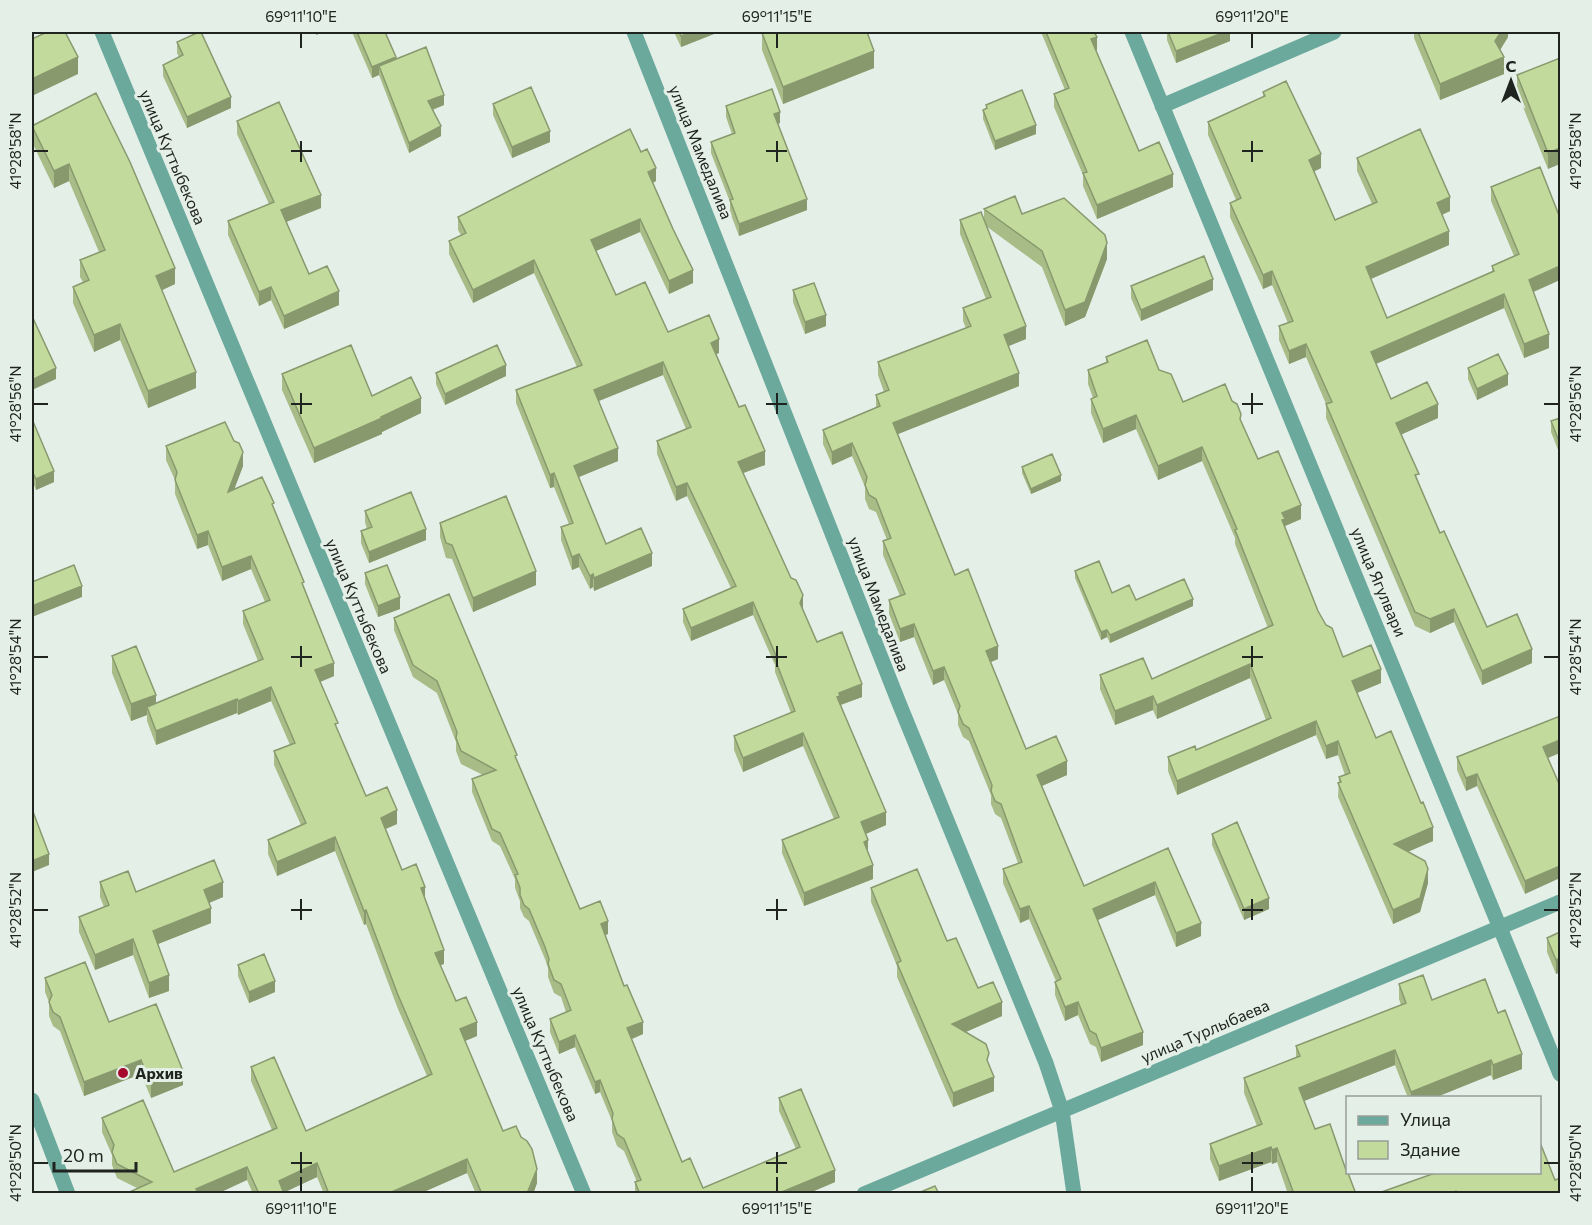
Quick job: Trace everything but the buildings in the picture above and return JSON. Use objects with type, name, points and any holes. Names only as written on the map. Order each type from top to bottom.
[{"type":"street","name":"улица Куттыбекова","points":[[102,32],[584,1194]]},
{"type":"street","name":"улица Мамедалива","points":[[634,32],[899,703],[1046,1063],[1062,1111],[1074,1194]]},
{"type":"street","name":"улица Ягулвари","points":[[1132,32],[1560,1074]]},
{"type":"street","points":[[1162,106],[1334,32]]},
{"type":"street","name":"улица Турлыбаева","points":[[864,1194],[1560,902]]},
{"type":"street","points":[[32,1100],[68,1194]]},
{"type":"place","name":"Архив","points":[[123,1073]]}]
